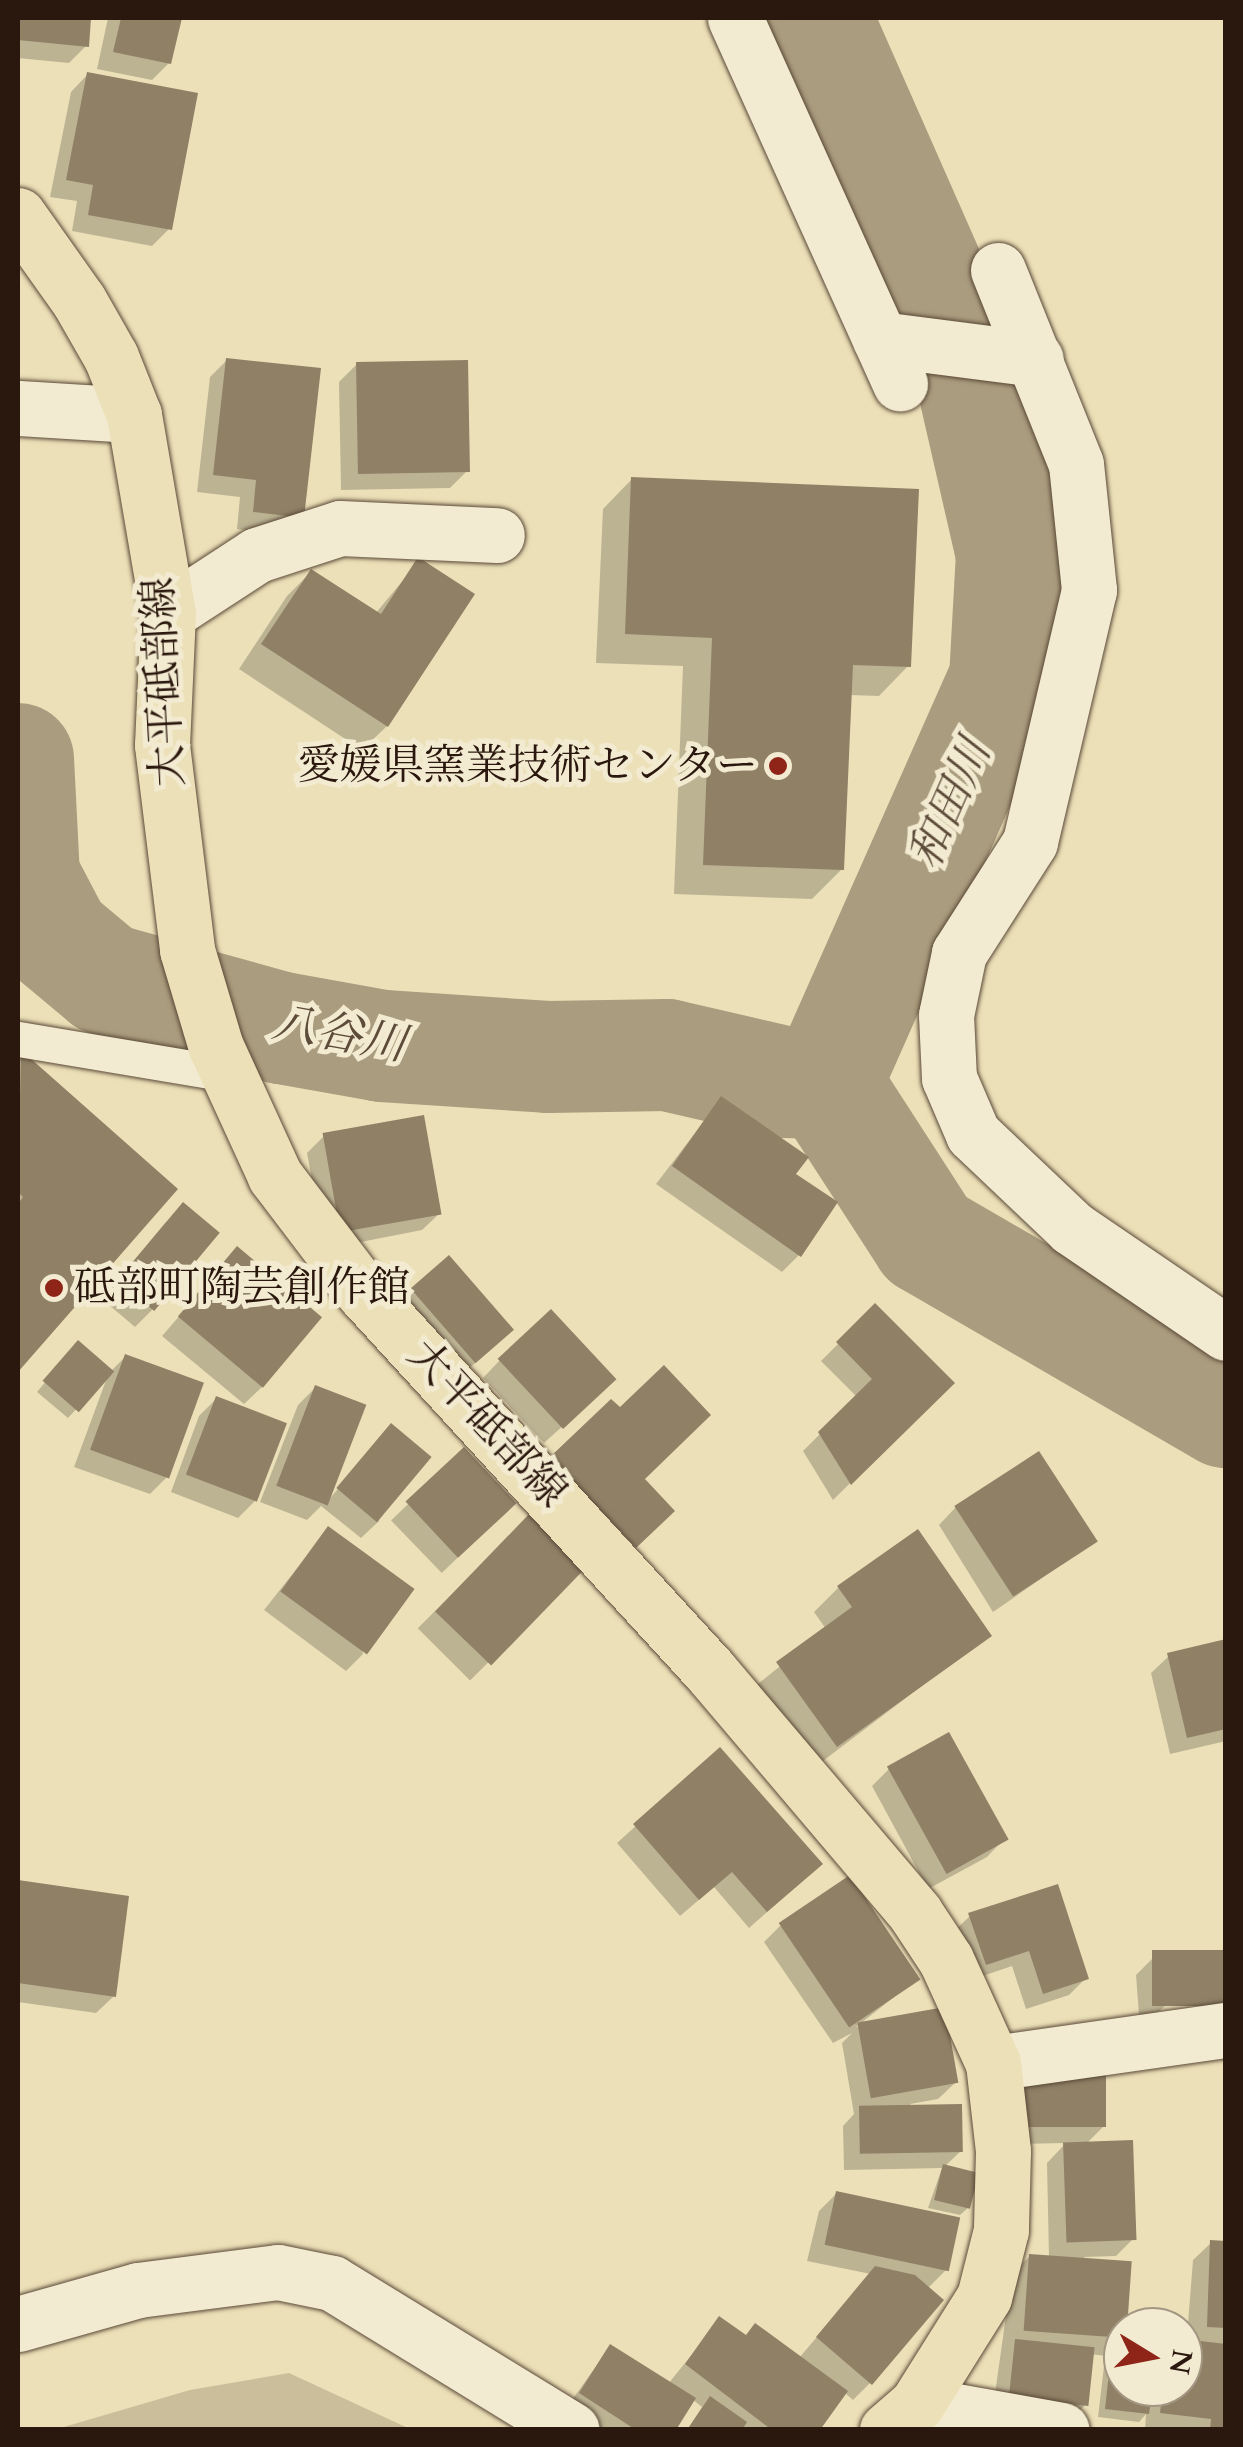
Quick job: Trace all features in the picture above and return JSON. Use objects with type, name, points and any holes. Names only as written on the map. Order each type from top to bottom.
[{"type":"main road","name":"大平砥部線","points":[[18,215],[87,314],[134,416],[168,613],[162,745],[187,950],[222,1060],[276,1176],[363,1292],[697,1656],[916,1913],[946,1960],[993,2062],[1004,2151],[1001,2230],[984,2297],[902,2417]]},
{"type":"street","points":[[735,18],[894,355],[1024,358]]},
{"type":"street","points":[[998,270],[1024,358],[1076,464],[1090,590],[1030,842],[959,953],[946,1015],[950,1078],[974,1134],[1072,1228],[1226,1333]]},
{"type":"street","points":[[18,408],[134,416]]},
{"type":"street","points":[[168,613],[257,555],[340,528],[498,535]]},
{"type":"street","points":[[993,2062],[1226,2030]]},
{"type":"street","points":[[18,2324],[138,2290],[278,2272],[332,2284],[572,2430]]},
{"type":"street","points":[[902,2417],[1062,2430]]},
{"type":"lane","points":[[18,1039],[222,1060]]},
{"type":"shaded area","points":[[289,2373],[410,2429],[57,2429],[190,2390]]},
{"type":"building","points":[[18,18],[91,18],[89,47],[18,40]]},
{"type":"building","points":[[121,18],[182,18],[171,64],[113,52]]},
{"type":"building","points":[[87,72],[198,93],[172,230],[88,215],[93,185],[66,180]]},
{"type":"building","points":[[226,358],[321,368],[304,518],[253,512],[256,480],[213,475]]},
{"type":"building","points":[[468,360],[470,472],[358,474],[356,362]]},
{"type":"building","name":"愛媛県窯業技術センター","points":[[631,477],[919,489],[911,667],[853,665],[844,870],[703,865],[712,638],[625,634]]},
{"type":"building","points":[[418,557],[475,594],[388,727],[261,644],[311,569],[381,614]]},
{"type":"building","name":"砥部町陶芸創作館","points":[[21,1050],[178,1189],[18,1372],[18,1204],[23,1197],[18,1192]]},
{"type":"building","points":[[721,1096],[809,1157],[796,1174],[838,1202],[801,1257],[672,1166]]},
{"type":"building","points":[[424,1115],[442,1214],[340,1232],[323,1133]]},
{"type":"building","points":[[183,1202],[220,1233],[154,1311],[117,1280]]},
{"type":"building","points":[[237,1246],[322,1317],[263,1388],[178,1316]]},
{"type":"building","points":[[449,1255],[514,1330],[475,1363],[411,1288]]},
{"type":"building","points":[[875,1303],[955,1383],[851,1485],[818,1432],[872,1379],[836,1342]]},
{"type":"building","points":[[551,1309],[616,1379],[563,1429],[498,1359]]},
{"type":"building","points":[[78,1340],[114,1371],[79,1412],[43,1381]]},
{"type":"building","points":[[125,1354],[204,1383],[169,1479],[90,1450]]},
{"type":"building","points":[[664,1365],[711,1415],[645,1479],[675,1511],[636,1548],[550,1457],[611,1399],[620,1407]]},
{"type":"building","points":[[315,1385],[366,1405],[328,1506],[276,1486]]},
{"type":"building","points":[[216,1396],[287,1423],[257,1502],[186,1474]]},
{"type":"building","points":[[391,1423],[432,1457],[377,1522],[336,1488]]},
{"type":"building","points":[[464,1447],[517,1503],[458,1558],[405,1502]]},
{"type":"building","points":[[1039,1451],[1098,1542],[1013,1597],[954,1506]]},
{"type":"building","points":[[533,1510],[589,1564],[491,1666],[435,1611]]},
{"type":"building","points":[[328,1526],[415,1589],[367,1654],[280,1592]]},
{"type":"building","points":[[918,1529],[992,1636],[837,1747],[776,1662],[852,1607],[837,1586]]},
{"type":"building","points":[[1226,1639],[1226,1729],[1187,1738],[1167,1653]]},
{"type":"building","points":[[949,1732],[1009,1840],[947,1874],[887,1766]]},
{"type":"building","points":[[720,1747],[823,1864],[767,1912],[732,1872],[699,1900],[633,1824]]},
{"type":"building","points":[[850,1875],[920,1979],[849,2028],[779,1923]]},
{"type":"building","points":[[18,1880],[129,1896],[116,1997],[18,1983]]},
{"type":"building","points":[[1058,1884],[1089,1979],[1043,1994],[1029,1951],[986,1965],[968,1913]]},
{"type":"building","points":[[1152,1950],[1226,1950],[1226,2006],[1152,2006]]},
{"type":"building","points":[[945,2007],[958,2083],[871,2098],[857,2022]]},
{"type":"building","points":[[1024,2068],[1106,2068],[1106,2127],[1024,2127]]},
{"type":"building","points":[[962,2104],[963,2152],[860,2154],[859,2106]]},
{"type":"building","points":[[1133,2140],[1136,2240],[1067,2242],[1063,2142]]},
{"type":"building","points":[[943,2164],[979,2173],[970,2209],[934,2200]]},
{"type":"building","points":[[836,2191],[960,2217],[949,2271],[825,2245]]},
{"type":"building","points":[[1210,2240],[1226,2241],[1226,2328],[1207,2327]]},
{"type":"building","points":[[1029,2254],[1132,2261],[1129,2307],[1103,2307],[1103,2336],[1024,2331]]},
{"type":"building","points":[[875,2266],[915,2275],[944,2300],[872,2385],[816,2337]]},
{"type":"building","points":[[719,2316],[746,2335],[755,2323],[848,2391],[820,2430],[772,2430],[685,2364]]},
{"type":"building","points":[[1015,2339],[1095,2347],[1088,2406],[1009,2398]]},
{"type":"building","points":[[1203,2341],[1226,2344],[1226,2430],[1210,2430],[1211,2419],[1160,2413],[1161,2407],[1203,2407]]},
{"type":"building","points":[[610,2344],[696,2398],[676,2430],[636,2430],[579,2393]]},
{"type":"building","points":[[710,2396],[747,2422],[742,2430],[687,2430]]},
{"type":"building","points":[[1105,2407],[1150,2407],[1149,2414]]},
{"type":"waterway","name":"和田川","points":[[816,18],[968,362],[1012,554],[1005,679],[826,1083]]},
{"type":"waterway","name":"八谷川","points":[[18,759],[24,877],[56,938],[105,979],[282,1028],[383,1046],[548,1057],[667,1055],[784,1082],[826,1083]]},
{"type":"waterway","name":"和田川","points":[[826,1083],[927,1239],[1226,1412]]},
{"type":"place","name":"愛媛県窯業技術センター","points":[[778,766]]},
{"type":"place","name":"砥部町陶芸創作館","points":[[54,1288]]}]
